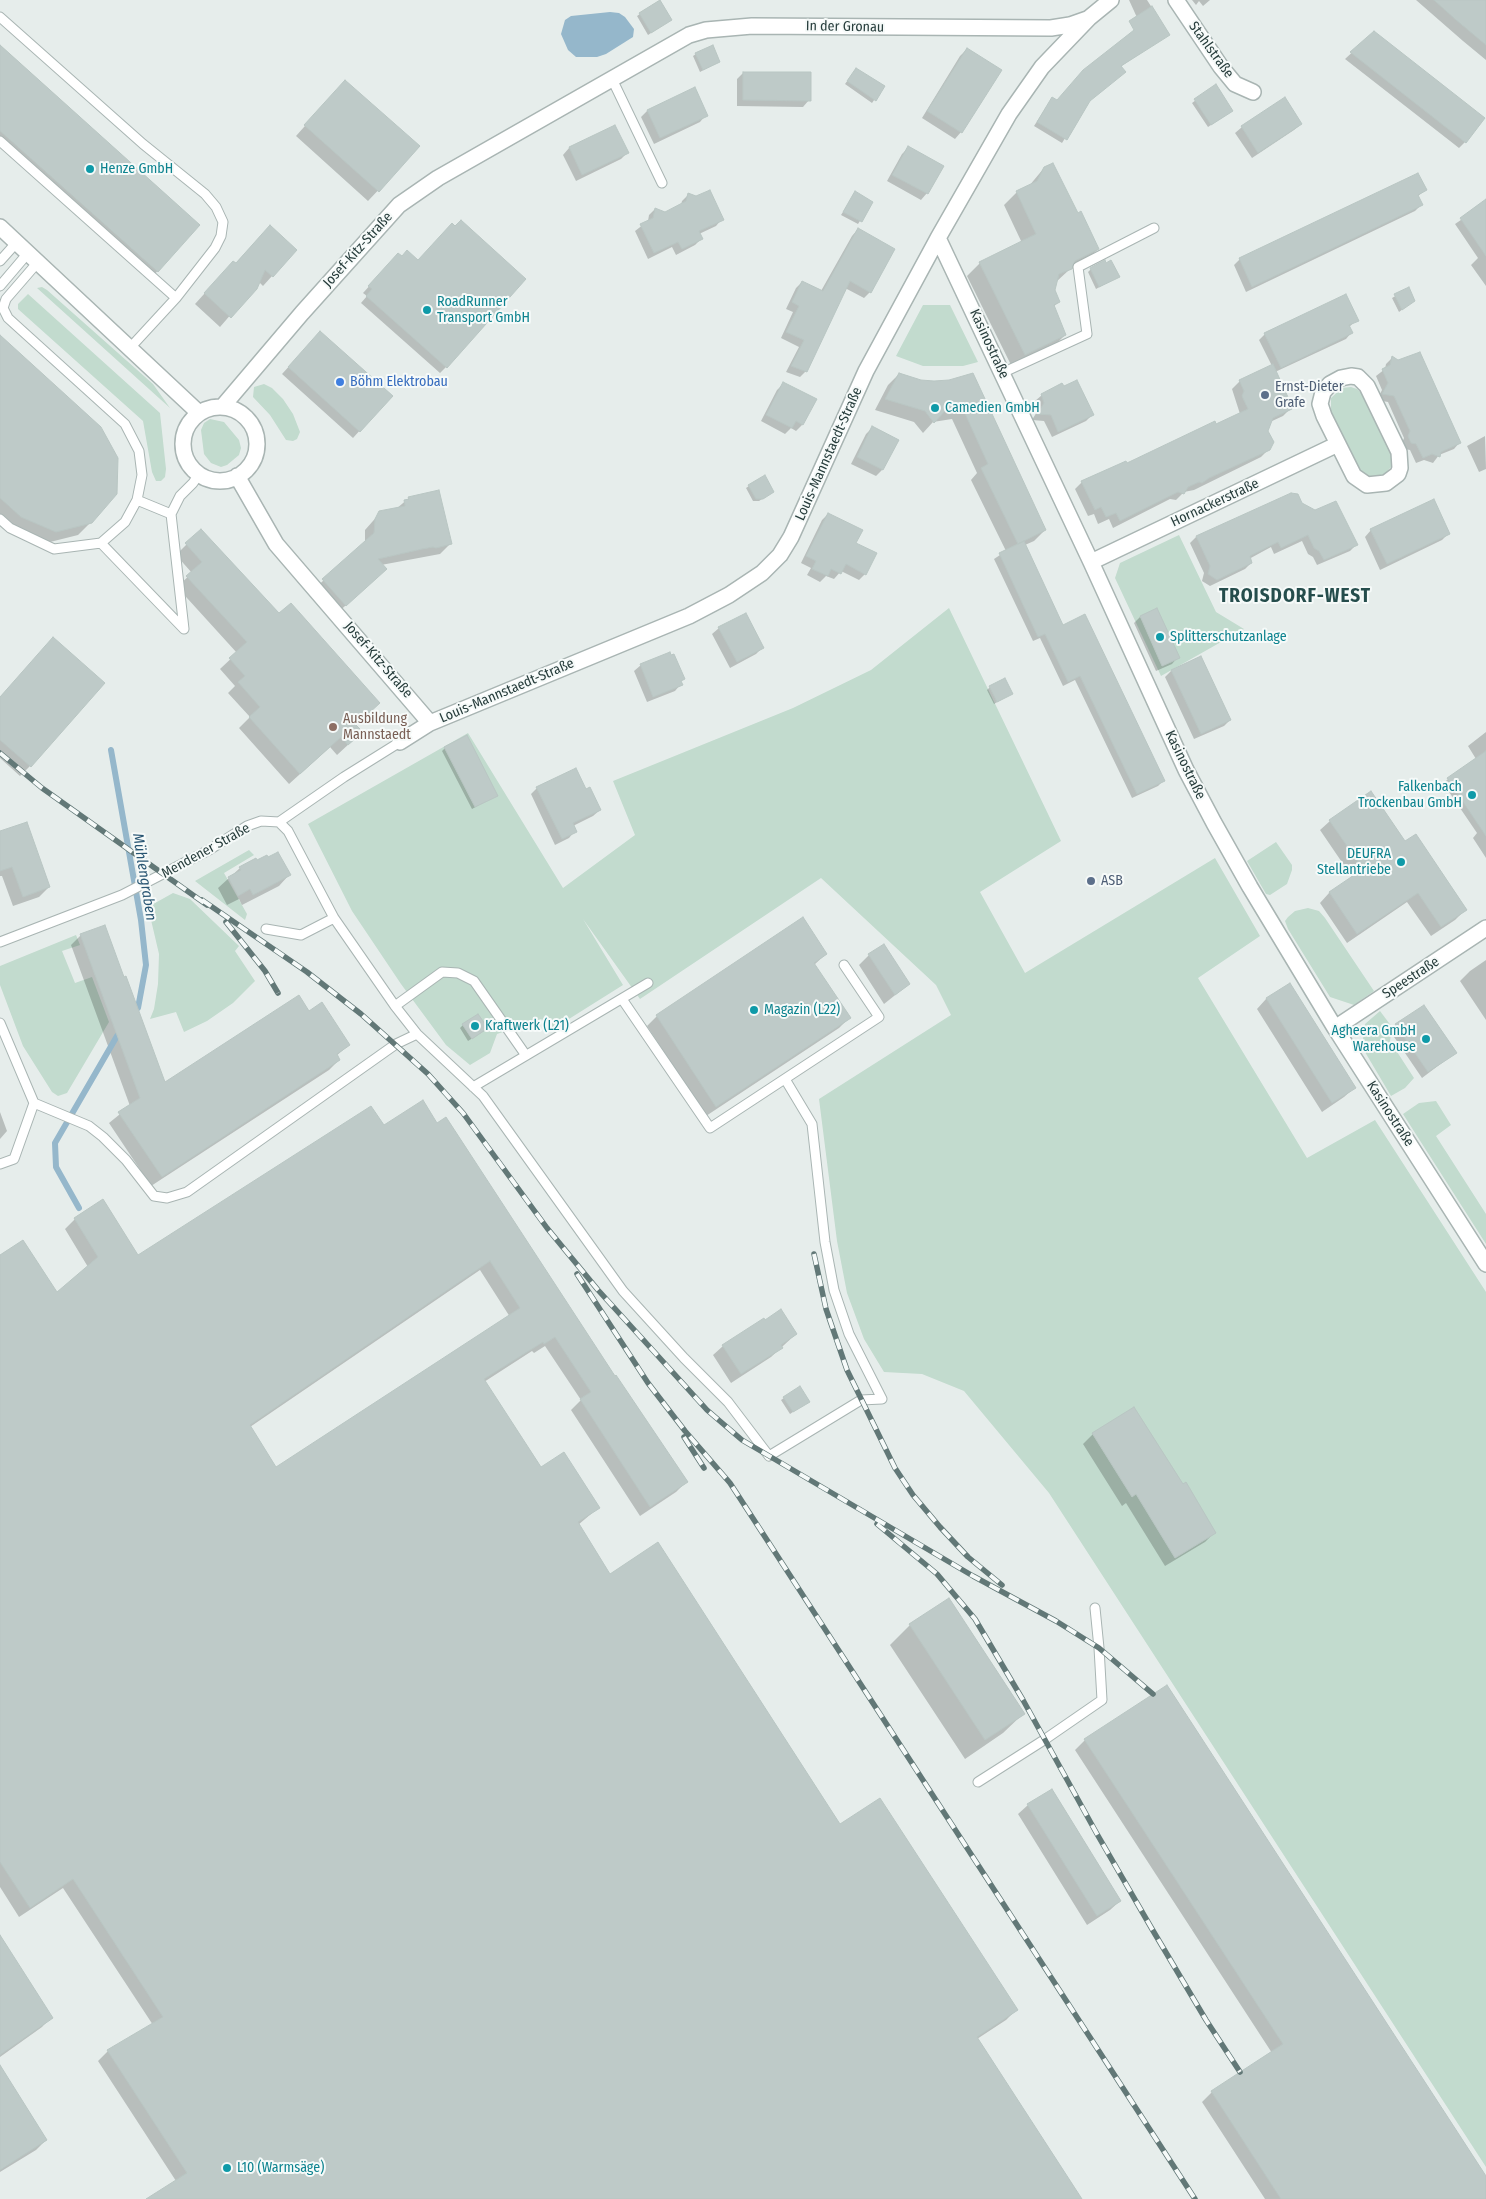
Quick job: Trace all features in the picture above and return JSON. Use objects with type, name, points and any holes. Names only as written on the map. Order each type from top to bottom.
[{"type":"street","name":"Louis-Mannstaedt-Straße","points":[[400,742],[430,723],[689,616],[762,573],[780,555],[791,538],[866,371],[938,238],[1014,106],[1042,67],[1089,18],[1111,0]]},
{"type":"street","name":"Stahlstraße","points":[[1176,0],[1221,67],[1235,84],[1253,92]]},
{"type":"street","name":"In der Gronau","points":[[523,129],[673,42],[689,34],[706,30],[752,26],[1051,28],[1070,25],[1089,18]]},
{"type":"street","name":"Josef-Kitz-Straße","points":[[222,406],[399,204],[438,178],[523,129]]},
{"type":"street","points":[[0,227],[199,413]]},
{"type":"street","name":"Kasinostraße","points":[[938,238],[1091,562],[1186,770],[1250,887],[1335,1028],[1486,1264]]},
{"type":"street","points":[[1358,377],[1371,393],[1399,452],[1400,468],[1398,474],[1386,484],[1367,485],[1354,476],[1338,444],[1320,404],[1323,392],[1330,384],[1341,378],[1358,377]]},
{"type":"street","points":[[222,406],[234,409],[244,415],[251,424],[257,446],[254,457],[244,471],[237,476],[217,481],[198,474],[190,466],[184,455],[182,443],[184,431],[190,421],[210,407],[222,406]]},
{"type":"street","name":"Hornackerstraße","points":[[1091,562],[1338,444]]},
{"type":"street","name":"Josef-Kitz-Straße","points":[[237,476],[276,544],[430,723]]},
{"type":"street","name":"Speestraße","points":[[1335,1028],[1486,928]]},
{"type":"lane","points":[[0,17],[143,144],[205,194],[216,208],[223,222],[215,248],[176,298],[129,349]]},
{"type":"lane","points":[[612,79],[662,183]]},
{"type":"lane","points":[[0,141],[176,298]]},
{"type":"lane","points":[[1002,373],[1087,334],[1078,266],[1154,228]]},
{"type":"lane","points":[[0,262],[17,242]]},
{"type":"lane","points":[[0,286],[33,258]]},
{"type":"lane","points":[[0,519],[10,528],[54,549],[101,543],[125,522],[137,500],[142,475],[140,451],[125,424],[8,318],[4,308],[6,299],[33,258]]},
{"type":"lane","points":[[101,543],[184,630],[171,514],[180,496],[193,483],[198,474]]},
{"type":"lane","points":[[137,500],[171,514]]},
{"type":"lane","points":[[400,742],[344,777],[279,822],[288,831],[334,918],[395,1006],[417,1034],[483,1096],[623,1291],[684,1358],[728,1402],[769,1456],[861,1400],[882,1399],[849,1334],[834,1290],[825,1242],[812,1124],[784,1079]]},
{"type":"lane","name":"Mendener Straße","points":[[0,942],[122,895],[209,850],[247,826],[260,821],[279,822]]},
{"type":"lane","points":[[266,930],[300,935],[334,918]]},
{"type":"lane","points":[[622,998],[710,1128],[879,1017],[844,965]]},
{"type":"lane","points":[[395,1006],[442,972],[458,973],[474,981],[525,1054]]},
{"type":"lane","points":[[473,1087],[525,1054],[648,983]]},
{"type":"lane","points":[[0,1023],[34,1103],[14,1159],[0,1164]]},
{"type":"lane","points":[[34,1103],[88,1126],[103,1137],[126,1160],[154,1196],[167,1198],[187,1192],[396,1044],[417,1034]]},
{"type":"lane","points":[[978,1782],[1102,1700],[1100,1648],[1095,1608]]},
{"type":"green space","points":[[42,287],[153,384],[170,408],[37,288]]},
{"type":"green space","points":[[28,294],[160,413],[166,469],[165,477],[161,481],[156,481],[152,472],[143,421],[18,309],[18,304]]},
{"type":"green space","points":[[923,305],[950,305],[978,362],[963,366],[923,366],[896,356]]},
{"type":"green space","points":[[264,384],[272,388],[283,399],[293,414],[300,432],[297,439],[293,441],[286,440],[270,415],[253,397],[254,387]]},
{"type":"green space","points":[[1351,387],[1357,389],[1365,396],[1392,454],[1393,461],[1391,467],[1383,476],[1373,477],[1360,473],[1331,413],[1331,398],[1342,388]]},
{"type":"green space","points":[[210,419],[224,422],[239,440],[241,448],[239,455],[227,465],[221,467],[211,463],[204,454],[201,430],[204,423]]},
{"type":"green space","points":[[1179,535],[1216,612],[1244,629],[1161,676],[1115,578],[1120,563]]},
{"type":"green space","points":[[949,608],[1061,841],[980,892],[1025,973],[1215,858],[1260,936],[1198,978],[1307,1158],[1375,1120],[1486,1292],[1486,2167],[1049,1493],[964,1391],[922,1374],[884,1372],[864,1339],[847,1293],[837,1241],[819,1099],[951,1015],[936,985],[821,878],[640,999],[583,919],[623,985],[553,1029],[541,1019],[497,1034],[490,1053],[470,1065],[446,1045],[401,984],[352,911],[308,824],[468,733],[563,888],[635,835],[613,781],[793,708],[871,670]]},
{"type":"green space","points":[[1276,842],[1292,865],[1292,870],[1287,884],[1270,895],[1266,894],[1247,861]]},
{"type":"green space","points":[[249,850],[254,855],[224,873],[247,914],[245,920],[195,881]]},
{"type":"green space","points":[[173,893],[190,899],[239,946],[235,951],[255,981],[233,1003],[207,1021],[184,1032],[176,1012],[150,1019],[154,1009],[158,984],[159,954],[148,907]]},
{"type":"green space","points":[[1308,908],[1319,911],[1325,918],[1374,991],[1354,1005],[1330,997],[1288,929],[1285,921],[1288,917],[1295,911]]},
{"type":"green space","points":[[76,935],[80,945],[62,951],[75,983],[92,977],[109,1022],[67,1093],[58,1096],[52,1092],[23,1046],[0,985],[0,966]]},
{"type":"green space","points":[[1380,1011],[1392,1027],[1390,1041],[1414,1078],[1405,1088],[1391,1096],[1362,1047],[1365,1024]]},
{"type":"green space","points":[[1436,1101],[1451,1125],[1436,1136],[1486,1214],[1486,1244],[1403,1114],[1419,1103]]},
{"type":"water","points":[[610,12],[619,13],[625,17],[634,29],[633,37],[606,54],[597,57],[576,57],[568,50],[561,34],[565,20],[571,16]]},
{"type":"building","points":[[660,0],[672,20],[651,33],[639,13]]},
{"type":"building","points":[[1434,0],[1486,0],[1486,45],[1455,19]]},
{"type":"building","points":[[1152,6],[1170,35],[1121,66],[1126,72],[1090,101],[1067,140],[1037,122],[1052,97],[1057,100],[1083,70],[1134,30],[1129,21]]},
{"type":"building","points":[[1374,31],[1485,118],[1466,143],[1350,52]]},
{"type":"building","name":"Henze GmbH","points":[[0,45],[200,225],[158,272],[0,131]]},
{"type":"building","points":[[713,45],[720,62],[703,70],[695,53]]},
{"type":"building","points":[[967,48],[1002,70],[962,133],[927,111]]},
{"type":"building","points":[[856,68],[885,86],[876,101],[847,81]]},
{"type":"building","points":[[743,72],[811,72],[811,101],[743,100]]},
{"type":"building","points":[[345,80],[420,146],[379,192],[304,125]]},
{"type":"building","points":[[1216,84],[1233,111],[1211,125],[1194,99]]},
{"type":"building","points":[[695,87],[708,116],[660,138],[647,110]]},
{"type":"building","points":[[1285,97],[1302,124],[1258,153],[1241,126]]},
{"type":"building","points":[[615,125],[629,153],[582,175],[569,147]]},
{"type":"building","points":[[908,146],[944,166],[928,194],[892,175]]},
{"type":"building","points":[[1053,163],[1078,213],[1081,211],[1099,249],[1075,261],[1072,269],[1059,274],[1055,290],[1060,302],[1054,305],[1066,335],[1025,355],[979,262],[1036,234],[1016,191],[1037,181],[1044,167]]},
{"type":"building","points":[[1418,173],[1427,190],[1418,195],[1423,205],[1252,287],[1239,258]]},
{"type":"building","points":[[710,190],[724,220],[699,231],[703,239],[682,249],[678,242],[654,253],[640,224],[653,218],[655,208],[665,212],[686,201],[688,193],[696,196]]},
{"type":"building","points":[[855,191],[873,202],[862,222],[843,212]]},
{"type":"building","points":[[1486,199],[1486,256],[1460,218]]},
{"type":"building","points":[[461,220],[526,279],[447,368],[366,296],[372,289],[368,286],[398,253],[402,256],[407,250],[418,260],[452,223],[455,226]]},
{"type":"building","points":[[270,225],[297,250],[273,277],[265,270],[257,289],[231,318],[204,293],[233,261],[236,263]]},
{"type":"building","points":[[858,228],[895,249],[871,293],[850,281],[807,372],[791,366],[804,340],[786,332],[799,306],[792,302],[802,281],[823,291]]},
{"type":"building","points":[[1105,260],[1106,263],[1111,260],[1120,277],[1099,287],[1090,268]]},
{"type":"building","points":[[1409,287],[1415,301],[1402,310],[1394,294]]},
{"type":"building","points":[[1346,294],[1359,321],[1349,325],[1353,333],[1281,368],[1264,333]]},
{"type":"building","name":"Böhm Elektrobau","points":[[320,331],[393,396],[360,432],[288,367]]},
{"type":"building","points":[[0,335],[101,427],[118,458],[117,494],[92,523],[56,532],[21,517],[0,498]]},
{"type":"building","points":[[1420,352],[1461,443],[1441,452],[1440,457],[1432,454],[1423,458],[1416,444],[1411,443],[1408,436],[1410,431],[1394,396],[1382,394],[1388,383],[1382,369],[1390,365],[1392,356],[1398,360]]},
{"type":"building","points":[[1273,364],[1292,409],[1273,418],[1268,431],[1274,442],[1270,450],[1202,483],[1199,482],[1188,487],[1184,494],[1178,492],[1120,521],[1116,513],[1106,517],[1101,507],[1095,510],[1081,481],[1126,461],[1127,463],[1215,421],[1216,424],[1248,409],[1242,396],[1244,391],[1239,380]]},
{"type":"building","points":[[899,373],[921,380],[934,381],[949,380],[973,373],[1046,530],[1018,544],[981,468],[988,464],[963,409],[945,411],[934,423],[925,411],[885,399]]},
{"type":"building","points":[[1077,380],[1094,415],[1058,432],[1051,415],[1037,414],[1044,403],[1041,394],[1062,383],[1064,386]]},
{"type":"building","points":[[783,382],[817,399],[803,425],[796,421],[792,428],[766,415]]},
{"type":"building","points":[[872,426],[899,440],[883,470],[857,457]]},
{"type":"building","points":[[765,475],[774,492],[763,499],[756,499],[748,485]]},
{"type":"building","points":[[439,490],[452,544],[378,559],[387,569],[346,606],[322,579],[374,533],[375,519],[379,511],[405,506],[404,500],[409,499],[408,497]]},
{"type":"building","points":[[1291,493],[1298,494],[1302,503],[1315,510],[1336,501],[1358,545],[1324,560],[1319,551],[1314,548],[1308,535],[1281,548],[1278,542],[1250,556],[1252,563],[1217,580],[1208,574],[1210,566],[1196,536]]},
{"type":"building","points":[[1434,499],[1450,534],[1387,564],[1370,529]]},
{"type":"building","points":[[828,513],[863,530],[856,543],[877,553],[866,575],[846,564],[841,574],[831,569],[828,576],[812,569],[816,561],[806,556]]},
{"type":"building","points":[[201,529],[279,613],[291,603],[380,703],[356,725],[363,732],[348,745],[341,737],[300,774],[249,717],[260,707],[238,682],[245,676],[229,658],[247,642],[186,576],[202,562],[185,543]]},
{"type":"building","points":[[1024,541],[1063,625],[1085,614],[1165,781],[1137,794],[1080,676],[1068,682],[1045,634],[1038,637],[999,553]]},
{"type":"building","name":"Splitterschutzanlage","points":[[1157,608],[1180,658],[1162,666],[1140,616]]},
{"type":"building","points":[[746,613],[764,648],[737,662],[718,627]]},
{"type":"building","points":[[53,637],[105,683],[31,767],[0,740],[0,697]]},
{"type":"building","points":[[670,652],[671,655],[674,654],[685,679],[681,681],[683,685],[653,697],[640,664]]},
{"type":"building","points":[[1201,656],[1231,720],[1201,734],[1171,670]]},
{"type":"building","points":[[1005,678],[1013,694],[997,702],[989,686]]},
{"type":"building","points":[[467,735],[498,796],[475,807],[444,747]]},
{"type":"building","name":"Falkenbach Trockenbau GmbH","points":[[1486,751],[1486,836],[1447,778]]},
{"type":"building","points":[[576,768],[586,789],[590,787],[601,810],[573,823],[577,832],[562,839],[536,787]]},
{"type":"building","name":"DEUFRA Stellantriebe","points":[[1371,791],[1405,841],[1416,834],[1467,910],[1441,927],[1418,893],[1357,934],[1329,892],[1363,869],[1329,820]]},
{"type":"building","points":[[27,822],[50,887],[23,897],[12,867],[0,871],[0,831]]},
{"type":"building","points":[[278,852],[291,875],[253,895],[250,889],[238,896],[228,877],[241,870],[239,867],[256,858],[257,860],[267,855],[268,857]]},
{"type":"building","name":"Magazin (L22)","points":[[803,917],[827,954],[814,963],[851,1018],[716,1107],[656,1015]]},
{"type":"building","points":[[105,925],[165,1082],[299,995],[309,1011],[322,1002],[350,1045],[337,1054],[340,1060],[162,1177],[118,1112],[140,1098],[80,934]]},
{"type":"building","points":[[884,944],[910,984],[895,995],[868,954]]},
{"type":"building","points":[[1290,983],[1356,1088],[1332,1103],[1266,998]]},
{"type":"building","name":"Agheera GmbH Warehouse","points":[[1424,1005],[1457,1053],[1428,1072],[1395,1024]]},
{"type":"building","name":"Kraftwerk (L21)","points":[[478,1014],[488,1028],[472,1039],[462,1024]]},
{"type":"building","points":[[423,1100],[437,1123],[446,1117],[615,1376],[688,1482],[650,1507],[580,1399],[591,1392],[555,1337],[544,1344],[543,1342],[484,1379],[541,1467],[564,1452],[600,1508],[578,1522],[610,1574],[658,1542],[840,1824],[880,1798],[1018,2010],[977,2037],[1082,2199],[146,2199],[187,2173],[107,2050],[163,2017],[73,1879],[30,1908],[0,1862],[0,1255],[23,1240],[57,1292],[98,1257],[74,1218],[103,1199],[138,1255],[371,1106],[384,1125]],"holes":[[[490,1261],[520,1308],[276,1467],[250,1425]]]},
{"type":"building","points":[[781,1309],[797,1334],[781,1345],[783,1348],[741,1374],[722,1345]]},
{"type":"building","points":[[800,1386],[810,1402],[793,1412],[783,1397]]},
{"type":"building","points":[[1134,1407],[1183,1484],[1186,1482],[1216,1533],[1175,1558],[1136,1494],[1132,1497],[1092,1433]]},
{"type":"building","points":[[949,1598],[1025,1714],[985,1740],[909,1624]]},
{"type":"building","points":[[1167,1685],[1486,2176],[1486,2199],[1281,2199],[1211,2091],[1283,2044],[1084,1739]]},
{"type":"building","points":[[1052,1789],[1121,1901],[1097,1916],[1027,1804]]},
{"type":"building","points":[[0,1935],[53,2018],[0,2055]]},
{"type":"building","points":[[0,2065],[47,2140],[0,2170]]},
{"type":"waterway","name":"Mühlengraben","points":[[111,750],[141,920],[146,965],[138,1008]]},
{"type":"waterway","name":"Mühlengraben","points":[[79,1208],[56,1167],[55,1143],[117,1036]]},
{"type":"railway","points":[[0,753],[42,788],[207,905]]},
{"type":"railway","points":[[202,900],[307,972],[361,1014],[428,1074],[463,1113],[547,1228],[598,1290],[707,1410],[742,1440],[973,1576],[1056,1621],[1099,1648],[1153,1694]]},
{"type":"railway","points":[[226,922],[265,971],[278,993]]},
{"type":"railway","points":[[814,1254],[826,1309],[847,1370],[895,1468],[913,1495],[940,1527],[968,1557],[1002,1585]]},
{"type":"railway","points":[[577,1274],[648,1383],[685,1431],[730,1483],[1195,2199]]},
{"type":"railway","points":[[684,1437],[704,1468]]},
{"type":"railway","points":[[877,1524],[937,1574],[975,1619],[1023,1700],[1152,1929],[1206,2020],[1240,2072]]},
{"type":"place","name":"Henze GmbH","points":[[90,169]]},
{"type":"place","name":"RoadRunner Transport GmbH","points":[[427,310]]},
{"type":"place","name":"Böhm Elektrobau","points":[[340,382]]},
{"type":"place","name":"Ernst-Dieter Grafe","points":[[1265,395]]},
{"type":"place","name":"Camedien GmbH","points":[[935,408]]},
{"type":"place","name":"Splitterschutzanlage","points":[[1160,637]]},
{"type":"place","name":"Ausbildung Mannstaedt","points":[[333,727]]},
{"type":"place","name":"Falkenbach Trockenbau GmbH","points":[[1472,795]]},
{"type":"place","name":"DEUFRA Stellantriebe","points":[[1401,862]]},
{"type":"place","name":"ASB","points":[[1091,881]]},
{"type":"place","name":"Magazin (L22)","points":[[754,1010]]},
{"type":"place","name":"Kraftwerk (L21)","points":[[475,1026]]},
{"type":"place","name":"Agheera GmbH Warehouse","points":[[1426,1039]]},
{"type":"place","name":"L10 (Warmsäge)","points":[[227,2168]]},
{"type":"district","name":"TROISDORF-WEST","points":[[1295,597]]}]
